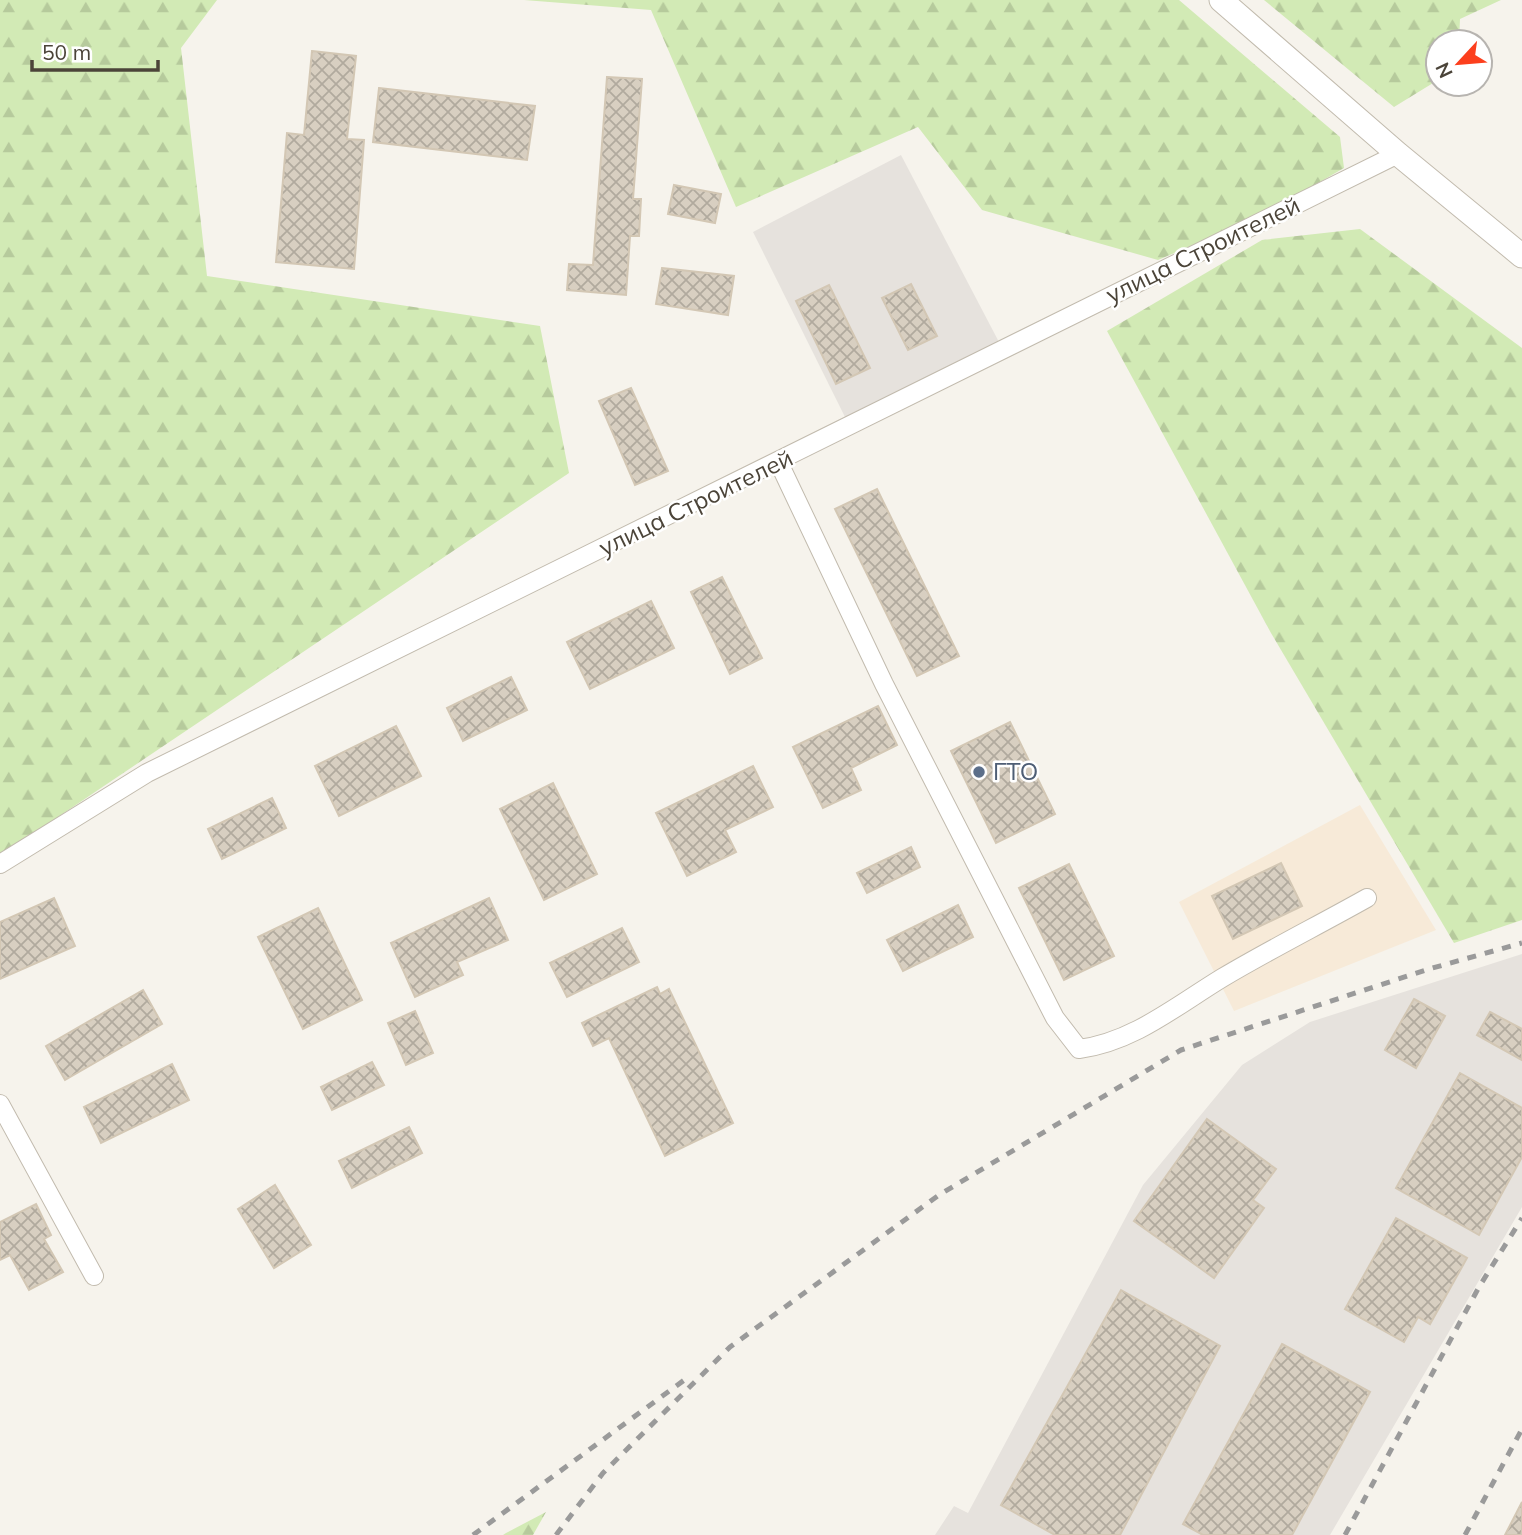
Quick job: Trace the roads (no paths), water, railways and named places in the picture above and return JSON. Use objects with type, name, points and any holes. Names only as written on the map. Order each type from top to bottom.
[{"type":"street","points":[[1221,0],[1398,154],[1522,256]]},
{"type":"street","name":"улица Строителей","points":[[0,864],[147,774],[1398,154]]},
{"type":"street","points":[[779,463],[884,684],[1055,1017],[1079,1049],[1104,1046],[1151,1023],[1222,979],[1367,898]]},
{"type":"street","points":[[0,1104],[94,1276]]},
{"type":"railway","points":[[556,1535],[603,1473],[730,1347],[939,1195],[1181,1050],[1429,969],[1522,943]]},
{"type":"railway","points":[[1345,1535],[1479,1287],[1522,1218]]},
{"type":"railway","points":[[473,1535],[687,1378]]},
{"type":"railway","points":[[1465,1535],[1522,1429]]},
{"type":"place","name":"ГТО","points":[[979,772]]}]
